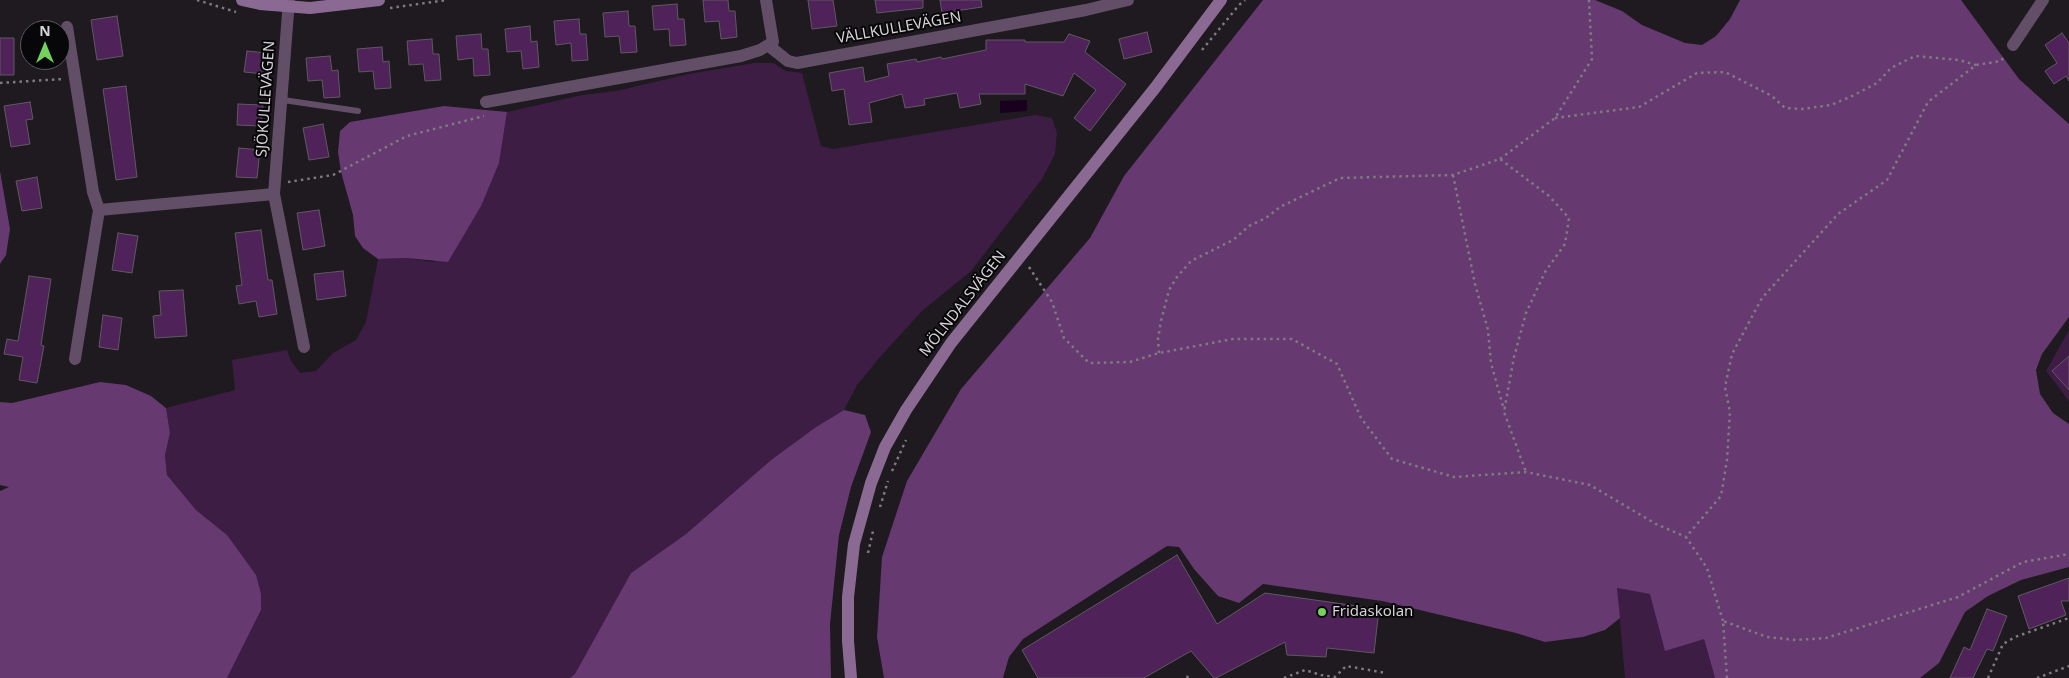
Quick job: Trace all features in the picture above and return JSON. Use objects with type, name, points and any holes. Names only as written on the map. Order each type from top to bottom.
[{"type":"street","points":[[242,0],[260,4],[289,4],[310,8],[379,0]]},
{"type":"street","points":[[486,102],[741,56],[769,46],[773,42],[766,0]]},
{"type":"street","name":"VÄLLKULLEVÄGEN","points":[[769,46],[788,61],[797,63],[1086,10],[1128,0]]},
{"type":"street","name":"MÖLNDALSVÄGEN","points":[[851,678],[848,641],[848,597],[854,544],[871,484],[885,447],[906,410],[951,343],[1155,88],[1221,0]]},
{"type":"street","points":[[2013,45],[2043,0]]},
{"type":"street","name":"SJÖKULLEVÄGEN","points":[[289,4],[275,188],[304,346]]},
{"type":"street","points":[[70,49],[93,192],[99,210],[75,359]]},
{"type":"street","points":[[99,210],[275,188]]},
{"type":"lane","points":[[283,100],[358,111]]},
{"type":"path","points":[[1234,0],[1239,5]]},
{"type":"path","points":[[1199,54],[1245,0]]},
{"type":"path","points":[[1159,353],[1158,339],[1163,313],[1169,290],[1177,277],[1191,261],[1233,240],[1249,226],[1266,218],[1280,207],[1340,178],[1453,176],[1500,160],[1555,118],[1592,59],[1589,0]]},
{"type":"path","points":[[1555,118],[1639,107],[1697,73],[1725,72],[1772,96],[1786,108],[1802,109],[1831,105],[1877,83],[1891,68],[1915,56],[1959,60],[1976,65],[2002,61],[2013,45]]},
{"type":"path","points":[[1686,537],[1720,496],[1727,460],[1730,412],[1725,387],[1732,354],[1762,298],[1838,214],[1887,180],[1928,102],[1976,65]]},
{"type":"path","points":[[0,83],[74,78]]},
{"type":"path","points":[[275,188],[333,176],[407,136],[486,116]]},
{"type":"path","points":[[1500,160],[1549,196],[1569,218],[1565,244],[1545,272],[1526,313],[1514,357],[1504,412]]},
{"type":"path","points":[[1453,176],[1475,284],[1488,330],[1490,362],[1504,412],[1526,472]]},
{"type":"path","points":[[1022,274],[1028,266],[1052,302],[1064,338],[1089,363],[1130,362],[1159,353],[1233,339],[1292,338],[1338,364],[1361,418],[1392,459],[1454,477],[1526,472],[1590,485],[1656,524],[1686,537],[1707,568],[1723,622],[1726,678]]},
{"type":"path","points":[[879,510],[890,476],[910,432]]},
{"type":"path","points":[[868,554],[874,528]]},
{"type":"path","points":[[1723,622],[1767,637],[1796,640],[1826,638],[1958,597],[2023,562],[2069,554]]},
{"type":"path","points":[[1988,678],[2003,644],[2014,638],[2069,618]]},
{"type":"path","points":[[1284,678],[1305,670],[1321,677],[1335,677],[1346,666],[1386,672]]},
{"type":"path","points":[[2037,678],[2069,666]]},
{"type":"path","points":[[1187,678],[1189,673]]},
{"type":"shaded area","points":[[1263,0],[1595,0],[1622,11],[1642,25],[1685,43],[1702,45],[1716,36],[1730,19],[1740,0],[1961,0],[2019,79],[2069,124],[2069,317],[2042,354],[2036,370],[2040,394],[2053,413],[2069,424],[2069,567],[2021,580],[1988,596],[1965,612],[1939,663],[1920,678],[1715,678],[1704,639],[1665,651],[1650,594],[1617,588],[1620,618],[1605,630],[1583,637],[1545,642],[1516,633],[1382,601],[1263,584],[1239,603],[1218,596],[1194,569],[1179,547],[1167,546],[1023,639],[1009,657],[1003,678],[884,678],[877,637],[882,557],[907,481],[961,389],[1090,238],[1124,176]]},
{"type":"shaded area","points":[[754,63],[773,63],[786,71],[802,73],[821,146],[833,149],[1035,115],[1052,118],[1057,133],[1055,154],[1042,179],[971,271],[922,311],[857,385],[844,410],[816,427],[771,460],[686,534],[631,573],[575,675],[570,678],[227,678],[261,610],[227,535],[196,510],[167,475],[165,455],[170,433],[166,408],[235,390],[232,360],[287,350],[291,361],[300,373],[316,371],[333,353],[356,340],[366,322],[378,259],[406,258],[434,262],[499,163],[507,112],[582,95],[616,91],[689,74]]},
{"type":"shaded area","points":[[1027,100],[1027,111],[1000,113],[1000,101]]},
{"type":"shaded area","points":[[444,106],[507,112],[499,163],[481,206],[448,262],[406,258],[378,259],[363,248],[355,236],[353,215],[341,172],[338,152],[340,131],[350,122]]},
{"type":"shaded area","points":[[0,171],[10,229],[6,255],[0,264]]},
{"type":"shaded area","points":[[2069,330],[2069,401],[2046,371]]},
{"type":"shaded area","points":[[100,382],[126,385],[151,396],[166,408],[170,433],[165,455],[167,475],[196,510],[227,535],[256,575],[261,594],[261,610],[227,678],[0,678],[0,491],[9,487],[0,485],[0,402],[12,403]]},
{"type":"shaded area","points":[[844,410],[865,415],[871,432],[851,487],[839,535],[830,624],[831,678],[570,678],[575,674],[631,573],[686,534],[771,460],[816,427]]},
{"type":"shaded area","points":[[1617,588],[1651,594],[1704,639],[1715,678],[1625,678]]},
{"type":"building","points":[[703,0],[728,0],[729,11],[735,11],[737,37],[721,39],[719,21],[705,22]]},
{"type":"building","points":[[808,0],[833,0],[837,26],[812,29]]},
{"type":"building","points":[[875,0],[923,0],[923,8],[877,13]]},
{"type":"building","points":[[940,0],[981,0],[982,7],[942,13]]},
{"type":"building","points":[[677,4],[678,19],[684,19],[686,45],[670,46],[669,29],[654,30],[652,6]]},
{"type":"building","points":[[628,11],[629,26],[635,26],[637,52],[621,53],[619,36],[605,37],[603,13]]},
{"type":"building","points":[[117,16],[123,56],[97,60],[91,20]]},
{"type":"building","points":[[579,19],[580,34],[586,34],[588,60],[572,61],[571,43],[556,45],[554,21]]},
{"type":"building","points":[[530,26],[531,42],[537,41],[539,67],[523,69],[521,51],[507,52],[505,29]]},
{"type":"building","points":[[1147,32],[1152,52],[1124,59],[1119,39]]},
{"type":"building","points":[[2062,33],[2069,43],[2069,81],[2066,76],[2054,84],[2045,71],[2057,63],[2045,45]]},
{"type":"building","points":[[481,34],[482,49],[488,49],[490,75],[474,76],[473,58],[458,60],[456,36]]},
{"type":"building","points":[[1069,34],[1090,41],[1085,52],[1126,84],[1090,131],[1074,118],[1096,90],[1074,73],[1063,96],[1025,84],[1025,94],[979,94],[981,104],[960,108],[957,93],[924,99],[925,105],[905,108],[902,94],[869,103],[872,122],[849,125],[844,89],[832,91],[829,73],[863,67],[865,82],[889,76],[887,64],[916,59],[917,62],[941,57],[942,59],[986,50],[986,40],[1064,42]]},
{"type":"building","points":[[0,38],[14,38],[14,75],[0,75]]},
{"type":"building","points":[[432,39],[433,54],[439,54],[441,80],[425,81],[423,64],[409,65],[407,41]]},
{"type":"building","points":[[382,47],[383,62],[389,61],[391,88],[375,89],[373,71],[359,72],[357,49]]},
{"type":"building","points":[[247,51],[267,53],[265,74],[244,72]]},
{"type":"building","points":[[330,56],[332,71],[338,70],[340,97],[324,98],[322,80],[308,81],[306,58]]},
{"type":"building","points":[[126,86],[137,177],[116,180],[103,89]]},
{"type":"building","points":[[30,102],[33,119],[26,120],[30,144],[11,147],[4,106]]},
{"type":"building","points":[[238,104],[263,105],[261,126],[237,125]]},
{"type":"building","points":[[323,124],[329,157],[309,160],[303,128]]},
{"type":"building","points":[[239,148],[260,150],[257,178],[236,177]]},
{"type":"building","points":[[37,177],[42,208],[22,211],[16,181]]},
{"type":"building","points":[[319,210],[325,246],[303,250],[297,213]]},
{"type":"building","points":[[261,230],[268,280],[272,280],[277,314],[259,317],[256,301],[239,304],[236,286],[242,285],[235,233]]},
{"type":"building","points":[[118,233],[138,236],[132,273],[112,270]]},
{"type":"building","points":[[343,271],[346,296],[317,300],[314,274]]},
{"type":"building","points":[[29,276],[51,279],[41,345],[44,346],[37,383],[19,380],[23,357],[4,354],[7,339],[18,341]]},
{"type":"building","points":[[183,290],[187,336],[155,338],[153,316],[161,315],[159,291]]},
{"type":"building","points":[[103,315],[122,318],[118,350],[99,347]]},
{"type":"building","points":[[2069,356],[2069,390],[2052,371]]},
{"type":"building","name":"Fridaskolan","points":[[1177,555],[1217,624],[1265,593],[1379,609],[1374,653],[1327,648],[1326,657],[1287,655],[1285,642],[1216,678],[1191,651],[1144,678],[1038,678],[1022,650]]},
{"type":"building","points":[[2069,578],[2069,601],[2061,601],[2066,615],[2029,629],[2018,596]]},
{"type":"building","points":[[1987,609],[2007,616],[1993,651],[1987,649],[1973,678],[1950,678],[1964,647],[1970,650]]},
{"type":"place","name":"Fridaskolan","points":[[1322,612]]}]
